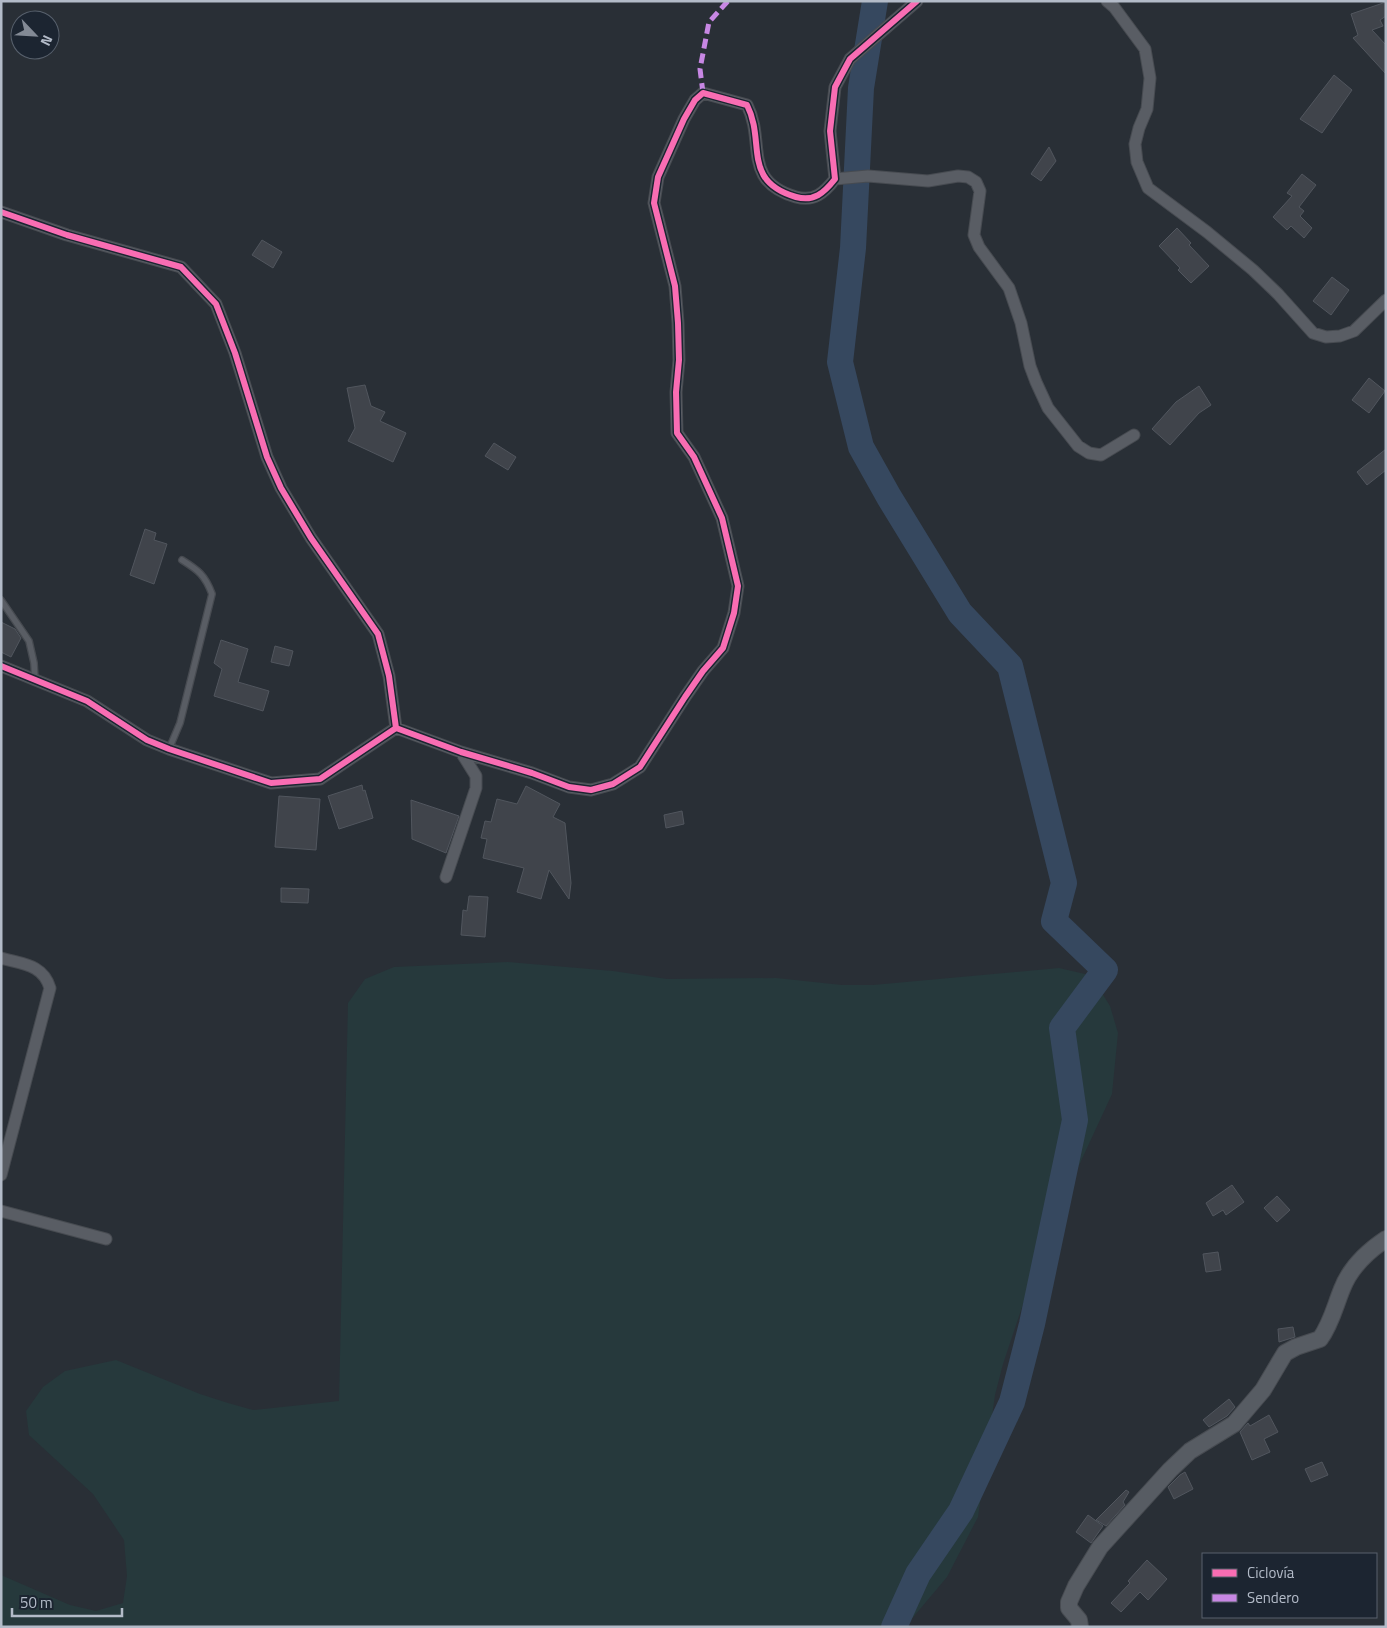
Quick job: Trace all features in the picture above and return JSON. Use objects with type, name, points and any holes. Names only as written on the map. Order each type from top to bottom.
[{"type":"street","points":[[396,728],[461,752],[532,773],[569,787],[591,790],[613,784],[640,767],[703,671],[723,648],[734,613],[738,586],[722,518],[694,457],[677,433],[678,323],[675,286],[654,203],[658,177],[684,119],[695,100],[703,93],[747,105],[753,116],[756,154],[762,174],[773,187],[802,199],[814,197],[825,192],[835,179],[830,131],[835,87],[850,59],[917,1]]},
{"type":"street","points":[[1107,1],[1114,7],[1145,49],[1150,78],[1147,110],[1139,128],[1136,144],[1137,162],[1148,188],[1253,270],[1278,294],[1313,333],[1326,337],[1340,336],[1354,331],[1386,300]]},
{"type":"street","points":[[835,179],[868,176],[928,181],[958,176],[968,177],[976,182],[980,191],[974,235],[979,247],[1009,288],[1021,323],[1030,366],[1048,408],[1078,446],[1089,453],[1100,455],[1134,435]]},
{"type":"street","points":[[1,212],[67,235],[182,267],[216,304],[235,352],[267,457],[281,488],[311,538],[378,634],[389,676],[396,728]]},
{"type":"street","points":[[1,666],[87,701],[147,740],[271,783],[320,779],[396,728]]},
{"type":"street","points":[[446,877],[476,788],[476,776],[461,752]]},
{"type":"street","points":[[1,958],[36,968],[47,977],[50,988],[1,1175]]},
{"type":"street","points":[[1,1211],[106,1239]]},
{"type":"street","points":[[1080,1627],[1079,1620],[1069,1608],[1069,1602],[1076,1586],[1100,1547],[1170,1470],[1190,1451],[1234,1424],[1263,1390],[1285,1353],[1320,1339],[1350,1274],[1375,1246],[1386,1238]]},
{"type":"lane","points":[[169,749],[180,723],[212,594],[208,582],[200,571],[182,560]]},
{"type":"lane","points":[[1,600],[29,641],[36,680]]},
{"type":"shaded area","points":[[508,962],[613,971],[667,979],[776,978],[842,985],[873,985],[1059,968],[1085,974],[1095,982],[1110,1006],[1118,1033],[1112,1094],[1044,1241],[1003,1364],[995,1395],[978,1517],[947,1577],[910,1621],[898,1627],[1,1627],[1,1575],[70,1605],[96,1611],[123,1603],[127,1576],[124,1540],[93,1494],[29,1435],[26,1411],[43,1387],[65,1371],[116,1360],[200,1394],[253,1410],[339,1401],[348,1003],[365,979],[394,967]]},
{"type":"building","points":[[1386,2],[1386,16],[1380,20],[1383,26],[1372,30],[1386,45],[1386,74],[1353,38],[1358,35],[1351,14]]},
{"type":"building","points":[[1334,75],[1352,90],[1322,133],[1300,119]]},
{"type":"building","points":[[1049,147],[1056,161],[1041,181],[1031,174]]},
{"type":"building","points":[[1302,174],[1316,185],[1299,207],[1304,211],[1300,216],[1312,228],[1304,238],[1291,226],[1287,230],[1273,217],[1292,196],[1287,193]]},
{"type":"building","points":[[1177,228],[1191,243],[1189,245],[1209,266],[1191,283],[1159,246]]},
{"type":"building","points":[[262,240],[282,252],[273,268],[252,255]]},
{"type":"building","points":[[1332,277],[1349,290],[1331,315],[1313,301]]},
{"type":"building","points":[[1369,378],[1385,391],[1369,413],[1352,400]]},
{"type":"building","points":[[365,385],[371,406],[385,412],[380,421],[406,433],[393,462],[348,441],[355,428],[347,388]]},
{"type":"building","points":[[1199,386],[1211,405],[1199,413],[1170,445],[1152,429],[1176,402]]},
{"type":"building","points":[[494,443],[516,457],[508,470],[485,456]]},
{"type":"building","points":[[1386,449],[1386,470],[1367,485],[1357,472]]},
{"type":"building","points":[[145,529],[156,533],[154,540],[167,544],[154,584],[130,575]]},
{"type":"building","points":[[1,622],[15,629],[21,638],[11,657],[1,652]]},
{"type":"building","points":[[221,640],[248,649],[238,682],[269,691],[263,711],[214,696],[222,669],[214,663]]},
{"type":"building","points":[[275,646],[293,651],[289,666],[271,662]]},
{"type":"building","points":[[362,785],[373,818],[339,829],[328,796]]},
{"type":"building","points":[[526,786],[560,804],[553,817],[565,823],[571,883],[569,899],[549,870],[541,899],[517,892],[524,868],[483,858],[487,839],[481,838],[485,821],[491,822],[497,799],[517,804]]},
{"type":"building","points":[[279,796],[320,799],[316,850],[275,847]]},
{"type":"building","points":[[411,800],[459,816],[446,853],[412,839]]},
{"type":"building","points":[[682,811],[684,824],[666,828],[664,815]]},
{"type":"building","points":[[281,888],[309,889],[308,903],[281,902]]},
{"type":"building","points":[[469,896],[488,897],[485,937],[461,935],[463,910],[467,911]]},
{"type":"building","points":[[1232,1185],[1244,1202],[1226,1215],[1223,1210],[1213,1216],[1206,1203]]},
{"type":"building","points":[[1277,1196],[1290,1210],[1277,1222],[1264,1208]]},
{"type":"building","points":[[1218,1252],[1221,1270],[1206,1272],[1203,1254]]},
{"type":"building","points":[[1293,1327],[1295,1337],[1279,1342],[1278,1329]]},
{"type":"building","points":[[1229,1399],[1235,1407],[1227,1416],[1209,1427],[1203,1420]]},
{"type":"building","points":[[1269,1415],[1278,1432],[1264,1439],[1270,1452],[1252,1460],[1240,1432],[1248,1423],[1250,1426]]},
{"type":"building","points":[[1322,1462],[1328,1475],[1311,1482],[1305,1469]]},
{"type":"building","points":[[1185,1472],[1193,1489],[1174,1499],[1168,1487]]},
{"type":"building","points":[[1126,1490],[1129,1492],[1123,1502],[1125,1505],[1106,1526],[1096,1520]]},
{"type":"building","points":[[1088,1515],[1103,1526],[1091,1543],[1076,1532]]},
{"type":"building","points":[[1147,1560],[1167,1579],[1148,1600],[1140,1592],[1121,1612],[1111,1603],[1130,1583],[1128,1581]]},
{"type":"waterway","points":[[875,1],[861,88],[853,248],[840,362],[861,447],[889,497],[960,613],[1010,666],[1064,883],[1054,921],[1105,970],[1062,1028],[1075,1120],[1032,1324],[1012,1402],[961,1511],[918,1574],[894,1627]]},
{"type":"marked path","points":[[703,93],[700,69],[709,22],[728,1]]},
{"type":"cycle path","points":[[1,666],[87,701],[147,740],[271,783],[320,779],[396,728],[461,752],[532,773],[569,787],[591,790],[613,784],[640,767],[703,671],[723,648],[734,613],[738,586],[722,518],[694,457],[677,433],[678,323],[675,286],[654,203],[658,177],[684,119],[695,100],[703,93],[747,105],[755,133],[761,171],[768,181],[779,190],[796,197],[808,198],[823,192],[835,179],[830,131],[835,87],[850,59],[917,1]]},
{"type":"cycle path","points":[[1,212],[67,235],[181,267],[216,304],[235,353],[267,457],[281,488],[311,538],[378,634],[389,676],[396,728]]}]
